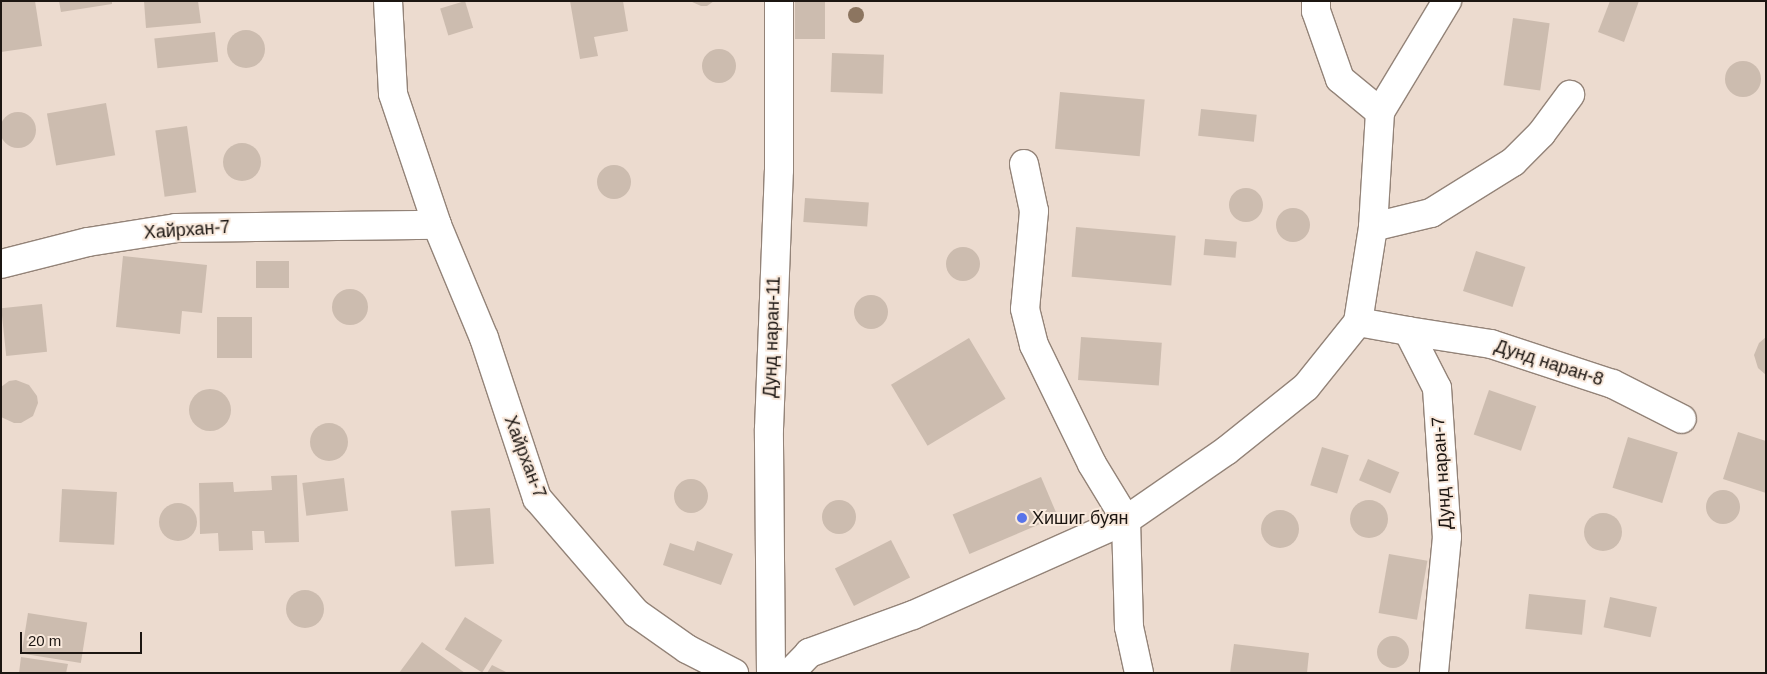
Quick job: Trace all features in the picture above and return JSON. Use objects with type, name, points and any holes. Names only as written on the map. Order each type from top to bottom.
[{"type":"street","name":"Дунд наран-11","points":[[771,673],[769,430],[779,170],[779,1]]},
{"type":"street","points":[[1316,1],[1316,11],[1340,79],[1380,112]]},
{"type":"street","points":[[790,673],[809,653],[913,615],[1126,520],[1226,451],[1306,387],[1358,322],[1373,227],[1380,112],[1447,1]]},
{"type":"street","name":"Хайрхан-7","points":[[383,8],[393,94],[437,225],[484,338],[537,498],[636,613],[687,649],[734,673]]},
{"type":"street","points":[[1373,227],[1432,213],[1513,162],[1541,134],[1570,95]]},
{"type":"street","points":[[1024,164],[1034,211],[1025,309],[1034,345],[1092,464],[1126,520],[1129,628],[1139,673]]},
{"type":"street","name":"Хайрхан-7","points":[[1,264],[88,242],[176,228],[437,225]]},
{"type":"street","points":[[1358,322],[1408,331]]},
{"type":"street","name":"Дунд наран-8","points":[[1408,331],[1501,347],[1614,384],[1682,419]]},
{"type":"street","name":"Дунд наран-7","points":[[1408,331],[1437,388],[1447,537],[1434,673]]},
{"type":"building","points":[[1,1],[35,1],[42,46],[1,52]]},
{"type":"building","points":[[59,1],[112,1],[112,4],[61,12]]},
{"type":"building","points":[[144,1],[198,1],[201,23],[146,28]]},
{"type":"building","points":[[465,1],[473,28],[448,35],[440,9]]},
{"type":"building","points":[[570,1],[623,1],[628,31],[594,37],[598,56],[580,59]]},
{"type":"building","points":[[690,1],[714,1],[707,6],[701,6]]},
{"type":"building","points":[[795,1],[825,1],[825,39],[795,39]]},
{"type":"building","points":[[1610,1],[1639,1],[1624,42],[1598,32]]},
{"type":"building","points":[[1513,18],[1550,23],[1540,90],[1504,85]]},
{"type":"building","points":[[246,30],[260,35],[265,49],[260,63],[246,68],[232,63],[227,49],[232,35]]},
{"type":"building","points":[[215,32],[218,62],[157,68],[154,38]]},
{"type":"building","points":[[719,49],[726,50],[731,54],[735,59],[735,73],[731,78],[726,82],[719,83],[712,82],[707,78],[703,73],[702,66],[703,59],[707,54],[712,50]]},
{"type":"building","points":[[832,53],[884,55],[883,94],[831,92]]},
{"type":"building","points":[[1743,61],[1750,62],[1756,66],[1760,72],[1760,86],[1756,92],[1750,96],[1743,97],[1736,96],[1730,92],[1726,86],[1725,79],[1726,72],[1730,66],[1736,62]]},
{"type":"building","points":[[1060,92],[1145,99],[1140,156],[1055,149]]},
{"type":"building","points":[[106,103],[115,155],[56,166],[47,113]]},
{"type":"building","points":[[1201,109],[1257,115],[1254,142],[1198,136]]},
{"type":"building","points":[[18,112],[25,113],[31,117],[35,123],[35,137],[31,143],[25,147],[18,148],[11,147],[5,143],[1,137],[0,130],[1,123],[5,117],[11,113]]},
{"type":"building","points":[[187,126],[196,192],[165,197],[155,130]]},
{"type":"building","points":[[242,143],[255,149],[261,162],[255,175],[242,181],[229,175],[223,162],[229,149]]},
{"type":"building","points":[[614,165],[626,170],[631,182],[626,194],[614,199],[602,194],[597,182],[602,170]]},
{"type":"building","points":[[1246,188],[1253,189],[1258,193],[1262,198],[1262,212],[1258,217],[1253,221],[1246,222],[1239,221],[1234,217],[1230,212],[1229,205],[1230,198],[1234,193],[1239,189]]},
{"type":"building","points":[[805,198],[869,202],[867,226],[803,222]]},
{"type":"building","points":[[1293,208],[1300,209],[1305,213],[1309,218],[1309,232],[1305,237],[1300,241],[1293,242],[1286,241],[1281,237],[1277,232],[1276,225],[1277,218],[1281,213],[1286,209]]},
{"type":"building","points":[[1076,227],[1176,236],[1171,286],[1072,277]]},
{"type":"building","points":[[1205,239],[1237,242],[1235,258],[1204,255]]},
{"type":"building","points":[[963,247],[970,248],[975,252],[979,257],[979,271],[975,276],[970,280],[963,281],[956,280],[951,276],[947,271],[946,264],[947,257],[951,252],[956,248]]},
{"type":"building","points":[[1476,251],[1525,267],[1512,307],[1463,291]]},
{"type":"building","points":[[123,256],[207,265],[202,313],[182,311],[180,334],[116,327]]},
{"type":"building","points":[[256,261],[289,261],[289,288],[256,288]]},
{"type":"building","points":[[350,289],[357,290],[363,294],[367,300],[367,314],[363,320],[357,324],[350,325],[343,324],[337,320],[333,314],[332,307],[333,300],[337,294],[343,290]]},
{"type":"building","points":[[871,295],[878,296],[883,300],[887,305],[887,319],[883,324],[878,328],[871,329],[864,328],[859,324],[855,319],[854,312],[855,305],[859,300],[864,296]]},
{"type":"building","points":[[42,304],[47,352],[6,356],[1,308]]},
{"type":"building","points":[[217,317],[252,317],[252,358],[217,358]]},
{"type":"building","points":[[1081,337],[1162,343],[1159,386],[1078,380]]},
{"type":"building","points":[[1766,337],[1766,375],[1758,368],[1754,355],[1759,343]]},
{"type":"building","points":[[969,338],[1006,399],[928,446],[891,385]]},
{"type":"building","points":[[16,380],[29,385],[37,396],[38,403],[33,416],[21,423],[14,423],[1,417],[1,387],[9,381]]},
{"type":"building","points":[[214,389],[222,392],[228,398],[231,410],[228,422],[222,428],[206,431],[198,428],[192,422],[189,406],[192,398],[198,392]]},
{"type":"building","points":[[1489,390],[1536,406],[1521,451],[1474,434]]},
{"type":"building","points":[[329,423],[342,429],[348,442],[342,455],[329,461],[316,455],[310,442],[316,429]]},
{"type":"building","points":[[1738,432],[1766,441],[1766,493],[1723,479]]},
{"type":"building","points":[[1628,437],[1678,452],[1662,503],[1613,488]]},
{"type":"building","points":[[1322,447],[1349,455],[1337,493],[1310,485]]},
{"type":"building","points":[[1368,459],[1399,472],[1390,493],[1359,480]]},
{"type":"building","points":[[297,475],[299,542],[265,543],[264,531],[252,531],[253,550],[219,551],[218,533],[200,534],[199,483],[233,482],[234,492],[272,490],[271,476]]},
{"type":"building","points":[[1041,477],[1058,517],[969,554],[953,515]]},
{"type":"building","points":[[344,478],[348,511],[306,516],[302,483]]},
{"type":"building","points":[[691,479],[698,480],[703,484],[707,489],[707,503],[703,508],[698,512],[691,513],[684,512],[679,508],[675,503],[674,496],[675,489],[679,484],[684,480]]},
{"type":"building","points":[[62,489],[117,492],[114,545],[59,542]]},
{"type":"building","points":[[1723,490],[1735,495],[1740,507],[1735,519],[1723,524],[1711,519],[1706,507],[1711,495]]},
{"type":"building","points":[[839,500],[846,501],[851,505],[855,510],[855,524],[851,529],[846,533],[839,534],[832,533],[827,529],[823,524],[822,517],[823,510],[827,505],[832,501]]},
{"type":"building","points":[[1369,500],[1383,505],[1388,519],[1383,533],[1369,538],[1355,533],[1350,519],[1355,505]]},
{"type":"building","points":[[178,503],[192,508],[197,522],[192,536],[178,541],[164,536],[159,522],[164,508]]},
{"type":"building","points":[[490,508],[494,564],[455,567],[451,511]]},
{"type":"building","points":[[1280,510],[1294,515],[1299,529],[1294,543],[1280,548],[1266,543],[1261,529],[1266,515]]},
{"type":"building","points":[[1603,513],[1617,518],[1622,532],[1617,546],[1603,551],[1589,546],[1584,532],[1589,518]]},
{"type":"building","points":[[891,540],[910,577],[854,606],[835,569]]},
{"type":"building","points":[[697,541],[733,554],[721,585],[663,565],[670,543],[694,551]]},
{"type":"building","points":[[1389,554],[1427,561],[1417,620],[1379,613]]},
{"type":"building","points":[[305,590],[318,596],[324,609],[318,622],[305,628],[292,622],[286,609],[292,596]]},
{"type":"building","points":[[1529,594],[1586,600],[1582,635],[1525,629]]},
{"type":"building","points":[[1610,597],[1657,607],[1651,637],[1604,627]]},
{"type":"building","points":[[28,613],[87,622],[81,663],[22,653]]},
{"type":"building","points":[[465,617],[502,640],[482,673],[445,649]]},
{"type":"building","points":[[1393,636],[1405,640],[1409,652],[1405,664],[1393,668],[1381,664],[1377,652],[1381,640]]},
{"type":"building","points":[[422,642],[465,673],[399,673]]},
{"type":"building","points":[[1234,644],[1309,653],[1307,673],[1230,673]]},
{"type":"building","points":[[21,657],[68,664],[66,673],[19,673]]},
{"type":"building","points":[[492,665],[508,673],[487,673]]},
{"type":"place","name":"Хишиг буян","points":[[1022,518]]}]
